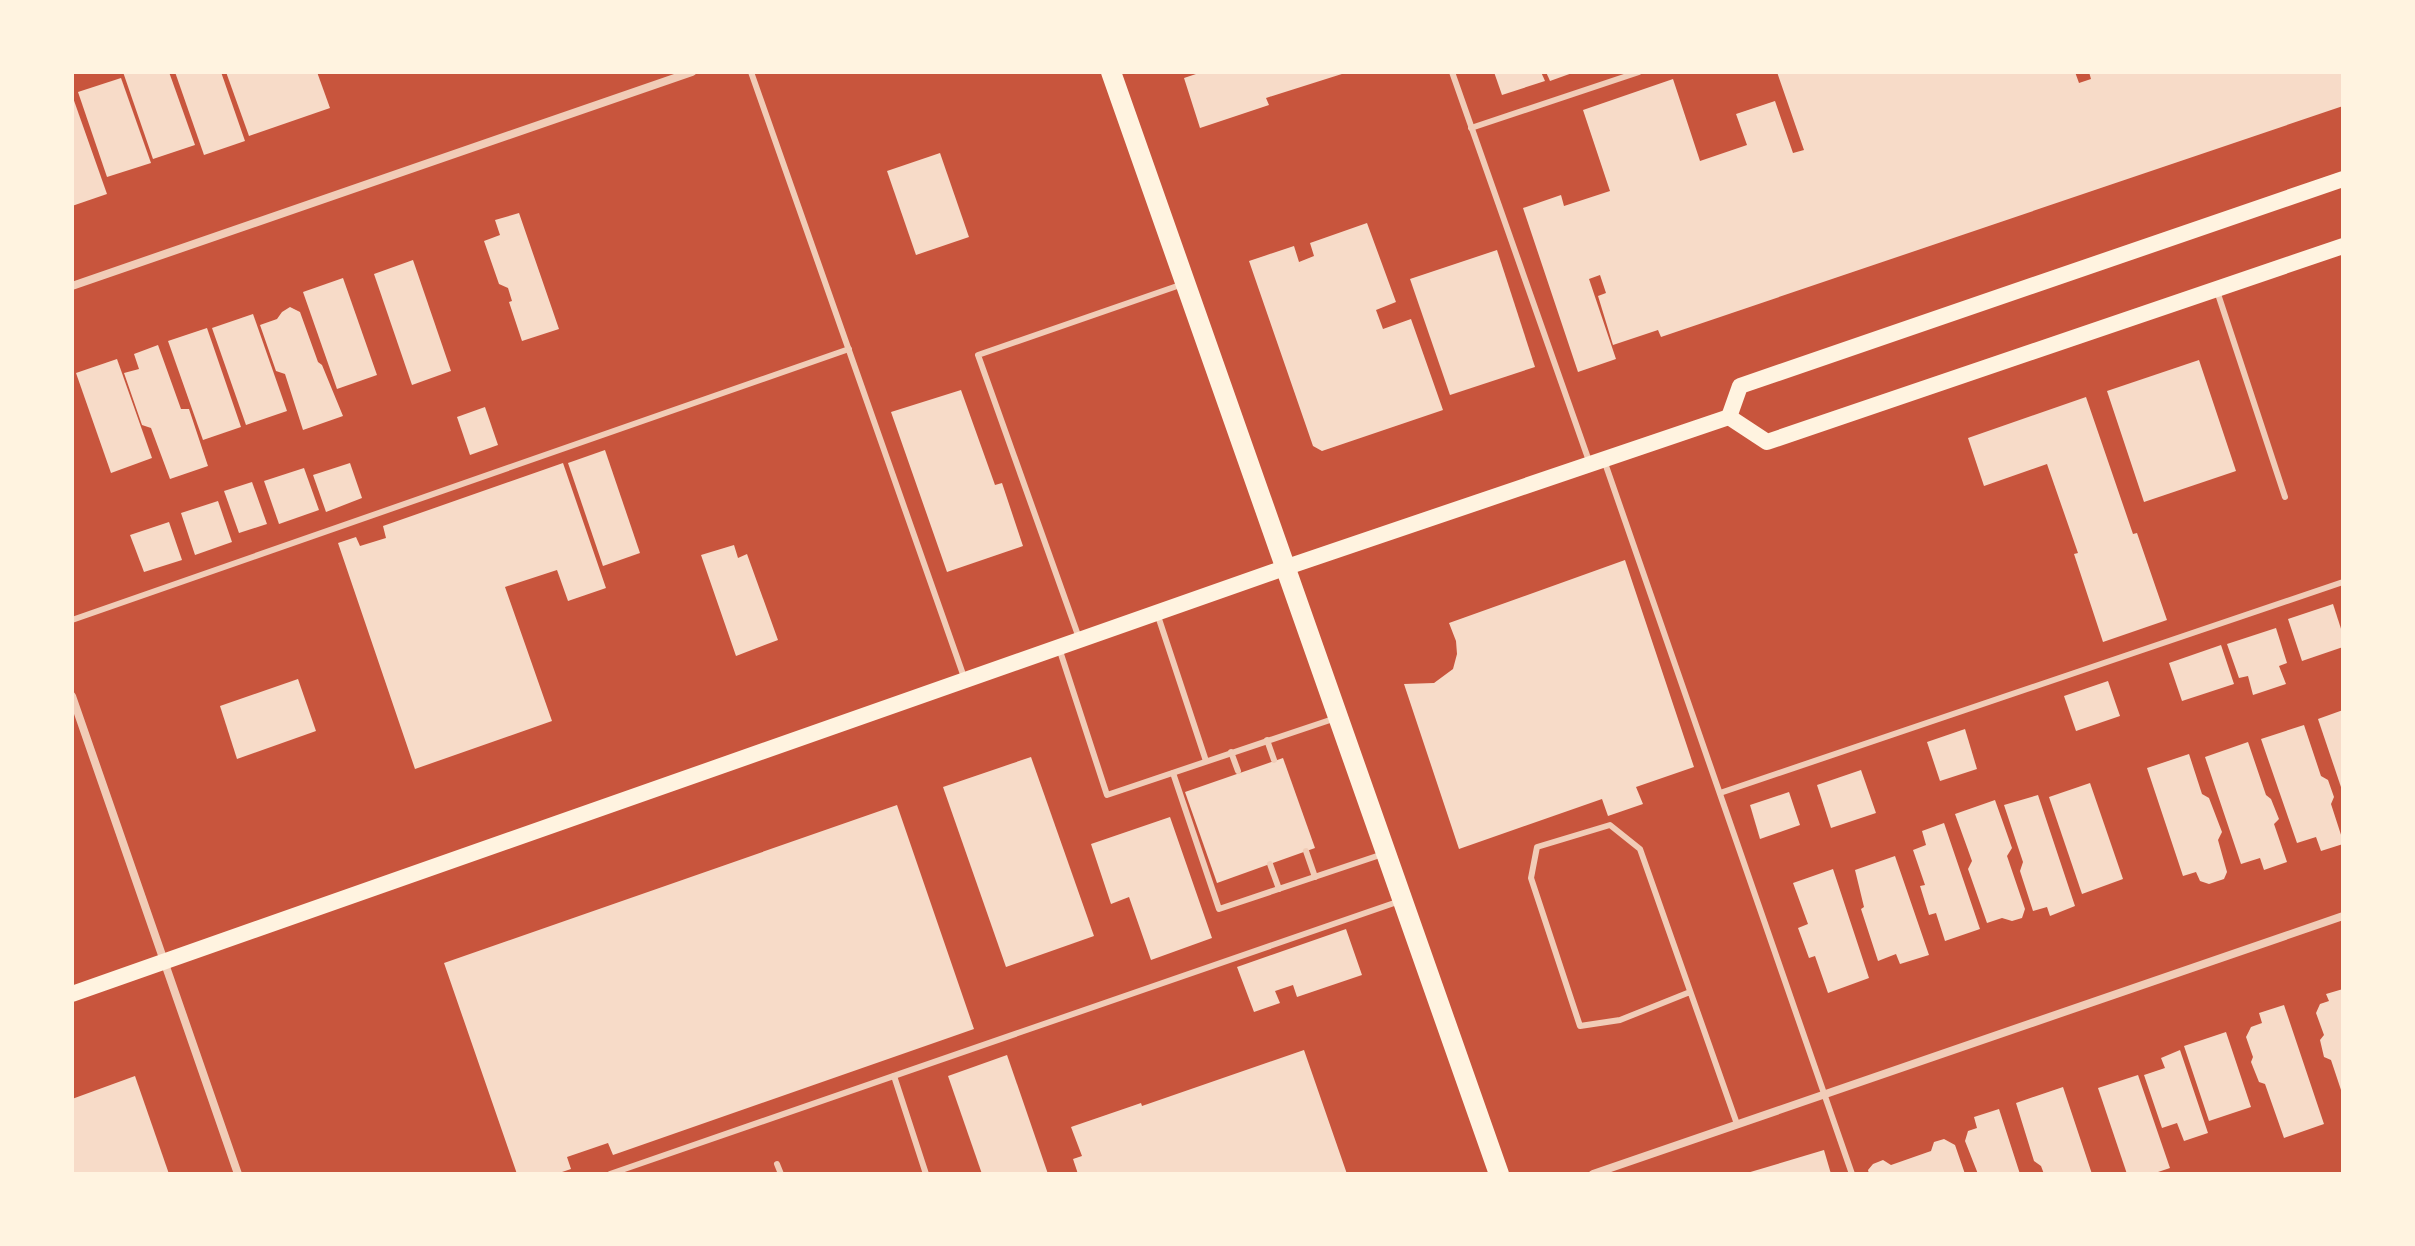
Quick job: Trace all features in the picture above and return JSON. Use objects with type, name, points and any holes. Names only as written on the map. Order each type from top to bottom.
[{"type":"main road","points":[[1111,72],[1499,1174]]},
{"type":"main road","points":[[1729,417],[1740,386],[2343,179]]},
{"type":"main road","points":[[1729,417],[1767,442],[2343,246]]},
{"type":"main road","points":[[72,994],[1287,567],[1729,417]]},
{"type":"street","points":[[72,286],[692,72]]},
{"type":"street","points":[[72,696],[238,1174]]},
{"type":"street","points":[[1593,1174],[2343,916]]},
{"type":"lane","points":[[751,72],[965,680]]},
{"type":"lane","points":[[1452,72],[1720,793],[1852,1174]]},
{"type":"lane","points":[[1471,128],[1639,72]]},
{"type":"lane","points":[[1080,640],[978,355],[1186,283]]},
{"type":"lane","points":[[2216,288],[2285,497]]},
{"type":"lane","points":[[72,620],[849,349]]},
{"type":"lane","points":[[1720,793],[2343,582]]},
{"type":"lane","points":[[1157,613],[1206,761]]},
{"type":"lane","points":[[1059,648],[1107,795],[1339,717]]},
{"type":"lane","points":[[1267,740],[1274,760]]},
{"type":"lane","points":[[1231,752],[1238,771]]},
{"type":"lane","points":[[1173,773],[1219,909],[1386,853]]},
{"type":"lane","points":[[1690,992],[1620,1020],[1580,1026],[1531,878],[1537,847],[1610,825],[1640,849],[1737,1124]]},
{"type":"lane","points":[[1306,851],[1315,877]]},
{"type":"lane","points":[[1270,864],[1279,889]]},
{"type":"lane","points":[[610,1174],[1403,900]]},
{"type":"lane","points":[[894,1076],[926,1174]]},
{"type":"lane","points":[[777,1164],[781,1174]]},
{"type":"building","points":[[123,72],[169,72],[195,145],[153,159]]},
{"type":"building","points":[[175,72],[221,72],[245,141],[204,155]]},
{"type":"building","points":[[226,72],[317,72],[330,108],[249,136]]},
{"type":"building","points":[[1202,72],[1345,73],[1266,98],[1269,105],[1200,128],[1184,78]]},
{"type":"building","points":[[1494,72],[1541,72],[1545,81],[1502,95]]},
{"type":"building","points":[[1546,72],[1575,72],[1550,81]]},
{"type":"building","points":[[1777,72],[2075,72],[2079,83],[2091,79],[2089,72],[2343,72],[2343,106],[1661,337],[1658,330],[1613,345],[1598,296],[1606,293],[1600,275],[1589,279],[1616,359],[1578,372],[1523,208],[1561,195],[1564,206],[1610,191],[1583,110],[1673,79],[1700,161],[1747,145],[1736,114],[1775,101],[1793,153],[1804,150]]},
{"type":"building","points":[[121,78],[151,163],[107,177],[78,92]]},
{"type":"building","points":[[72,95],[107,194],[72,206]]},
{"type":"building","points":[[940,153],[969,237],[916,255],[887,171]]},
{"type":"building","points":[[519,213],[559,329],[522,341],[509,302],[512,301],[508,288],[499,284],[484,241],[500,235],[495,220]]},
{"type":"building","points":[[1367,223],[1396,302],[1376,310],[1383,329],[1411,319],[1443,410],[1322,451],[1313,446],[1249,261],[1294,246],[1299,262],[1314,256],[1310,243]]},
{"type":"building","points":[[1497,250],[1535,367],[1450,395],[1410,279]]},
{"type":"building","points":[[413,260],[451,371],[412,385],[374,274]]},
{"type":"building","points":[[343,278],[377,375],[337,389],[303,292]]},
{"type":"building","points":[[290,307],[300,312],[318,362],[343,416],[303,430],[285,374],[276,371],[260,325],[277,319]]},
{"type":"building","points":[[253,314],[287,411],[246,425],[212,328]]},
{"type":"building","points":[[207,328],[241,427],[203,440],[168,341]]},
{"type":"building","points":[[158,345],[181,409],[189,409],[208,466],[170,479],[151,428],[142,425],[124,373],[139,369],[134,354]]},
{"type":"building","points":[[117,359],[152,458],[111,473],[76,373]]},
{"type":"building","points":[[2199,360],[2236,471],[2144,502],[2107,391]]},
{"type":"building","points":[[961,390],[995,485],[1002,483],[1023,546],[947,572],[891,412]]},
{"type":"building","points":[[2086,397],[2133,534],[2137,533],[2167,620],[2103,642],[2074,554],[2078,553],[2047,464],[1984,486],[1968,438]]},
{"type":"building","points":[[485,407],[498,445],[470,455],[457,417]]},
{"type":"building","points":[[605,450],[640,553],[603,566],[568,463]]},
{"type":"building","points":[[350,463],[362,498],[326,512],[313,475]]},
{"type":"building","points":[[563,463],[606,588],[568,601],[557,570],[505,587],[552,721],[415,769],[338,543],[356,537],[360,546],[386,538],[383,526]]},
{"type":"building","points":[[304,468],[319,510],[279,524],[264,481]]},
{"type":"building","points":[[252,482],[267,524],[239,533],[224,491]]},
{"type":"building","points":[[218,501],[232,542],[195,555],[181,513]]},
{"type":"building","points":[[169,522],[182,560],[144,572],[130,535]]},
{"type":"building","points":[[734,545],[738,558],[747,554],[778,640],[736,656],[701,555]]},
{"type":"building","points":[[1625,560],[1694,767],[1636,787],[1643,804],[1608,816],[1602,799],[1459,849],[1404,684],[1434,683],[1453,669],[1456,641],[1449,623]]},
{"type":"building","points":[[2333,604],[2343,635],[2343,647],[2302,661],[2288,619]]},
{"type":"building","points":[[2276,628],[2287,663],[2279,666],[2286,684],[2253,695],[2248,676],[2239,678],[2227,644]]},
{"type":"building","points":[[2221,645],[2234,684],[2182,701],[2169,663]]},
{"type":"building","points":[[298,679],[316,731],[237,759],[220,706]]},
{"type":"building","points":[[2108,681],[2120,716],[2076,731],[2064,696]]},
{"type":"building","points":[[2343,710],[2343,790],[2342,790],[2318,719]]},
{"type":"building","points":[[2304,725],[2321,776],[2328,780],[2334,797],[2331,804],[2343,841],[2343,844],[2321,851],[2316,837],[2297,843],[2261,739]]},
{"type":"building","points":[[1965,729],[1977,769],[1940,781],[1927,742]]},
{"type":"building","points":[[2248,742],[2266,795],[2271,799],[2279,819],[2274,824],[2287,862],[2264,870],[2260,858],[2241,864],[2205,757]]},
{"type":"building","points":[[2189,754],[2202,794],[2209,798],[2222,832],[2218,840],[2227,872],[2224,879],[2209,884],[2200,881],[2196,872],[2183,876],[2147,768]]},
{"type":"building","points":[[1031,757],[1094,936],[1006,967],[943,787]]},
{"type":"building","points":[[1283,758],[1315,848],[1217,883],[1185,792]]},
{"type":"building","points":[[1861,770],[1876,813],[1831,828],[1817,785]]},
{"type":"building","points":[[2090,783],[2123,879],[2082,894],[2049,797]]},
{"type":"building","points":[[1789,792],[1800,825],[1760,839],[1750,805]]},
{"type":"building","points":[[2038,795],[2075,906],[2050,916],[2047,907],[2033,911],[2020,871],[2023,862],[2004,805]]},
{"type":"building","points":[[1995,800],[2012,848],[2007,856],[2025,909],[2022,918],[2012,921],[2002,918],[1987,923],[1968,869],[1972,861],[1955,814]]},
{"type":"building","points":[[897,805],[974,1029],[613,1155],[608,1143],[567,1157],[571,1169],[556,1174],[517,1174],[444,963]]},
{"type":"building","points":[[1170,817],[1212,938],[1151,960],[1129,897],[1111,904],[1091,844]]},
{"type":"building","points":[[1944,823],[1980,929],[1945,941],[1936,913],[1929,915],[1920,886],[1925,885],[1913,850],[1926,845],[1922,831]]},
{"type":"building","points":[[1895,856],[1929,955],[1900,964],[1896,954],[1878,961],[1861,909],[1864,907],[1855,870]]},
{"type":"building","points":[[1833,869],[1869,978],[1828,993],[1815,956],[1809,958],[1798,928],[1808,924],[1793,883]]},
{"type":"building","points":[[1346,929],[1362,975],[1297,997],[1293,985],[1275,991],[1280,1003],[1254,1012],[1237,967]]},
{"type":"building","points":[[2343,989],[2342,1093],[2331,1060],[2324,1057],[2320,1040],[2324,1035],[2316,1013],[2320,1004],[2329,1001],[2326,994]]},
{"type":"building","points":[[2284,1005],[2324,1124],[2284,1138],[2265,1084],[2259,1082],[2251,1062],[2253,1057],[2246,1037],[2251,1027],[2262,1023],[2259,1013]]},
{"type":"building","points":[[2226,1032],[2251,1107],[2209,1121],[2184,1046]]},
{"type":"building","points":[[1304,1050],[1347,1174],[1078,1174],[1073,1159],[1082,1156],[1071,1127]]},
{"type":"building","points":[[2180,1050],[2208,1133],[2184,1141],[2177,1123],[2162,1128],[2144,1075],[2165,1068],[2161,1058]]},
{"type":"building","points":[[1007,1055],[1048,1174],[982,1174],[948,1076]]},
{"type":"building","points":[[2138,1075],[2170,1168],[2152,1174],[2127,1174],[2098,1088]]},
{"type":"building","points":[[135,1076],[169,1174],[72,1174],[72,1099]]},
{"type":"building","points":[[2063,1087],[2092,1174],[2044,1174],[2041,1166],[2034,1161],[2016,1103]]},
{"type":"building","points":[[1999,1109],[2020,1174],[1978,1174],[1965,1141],[1968,1131],[1977,1128],[1974,1117]]},
{"type":"building","points":[[1944,1139],[1955,1145],[1965,1174],[1869,1174],[1868,1170],[1873,1164],[1883,1160],[1891,1165],[1931,1151],[1934,1142]]},
{"type":"building","points":[[1824,1150],[1831,1174],[1747,1174],[1747,1173]]}]
